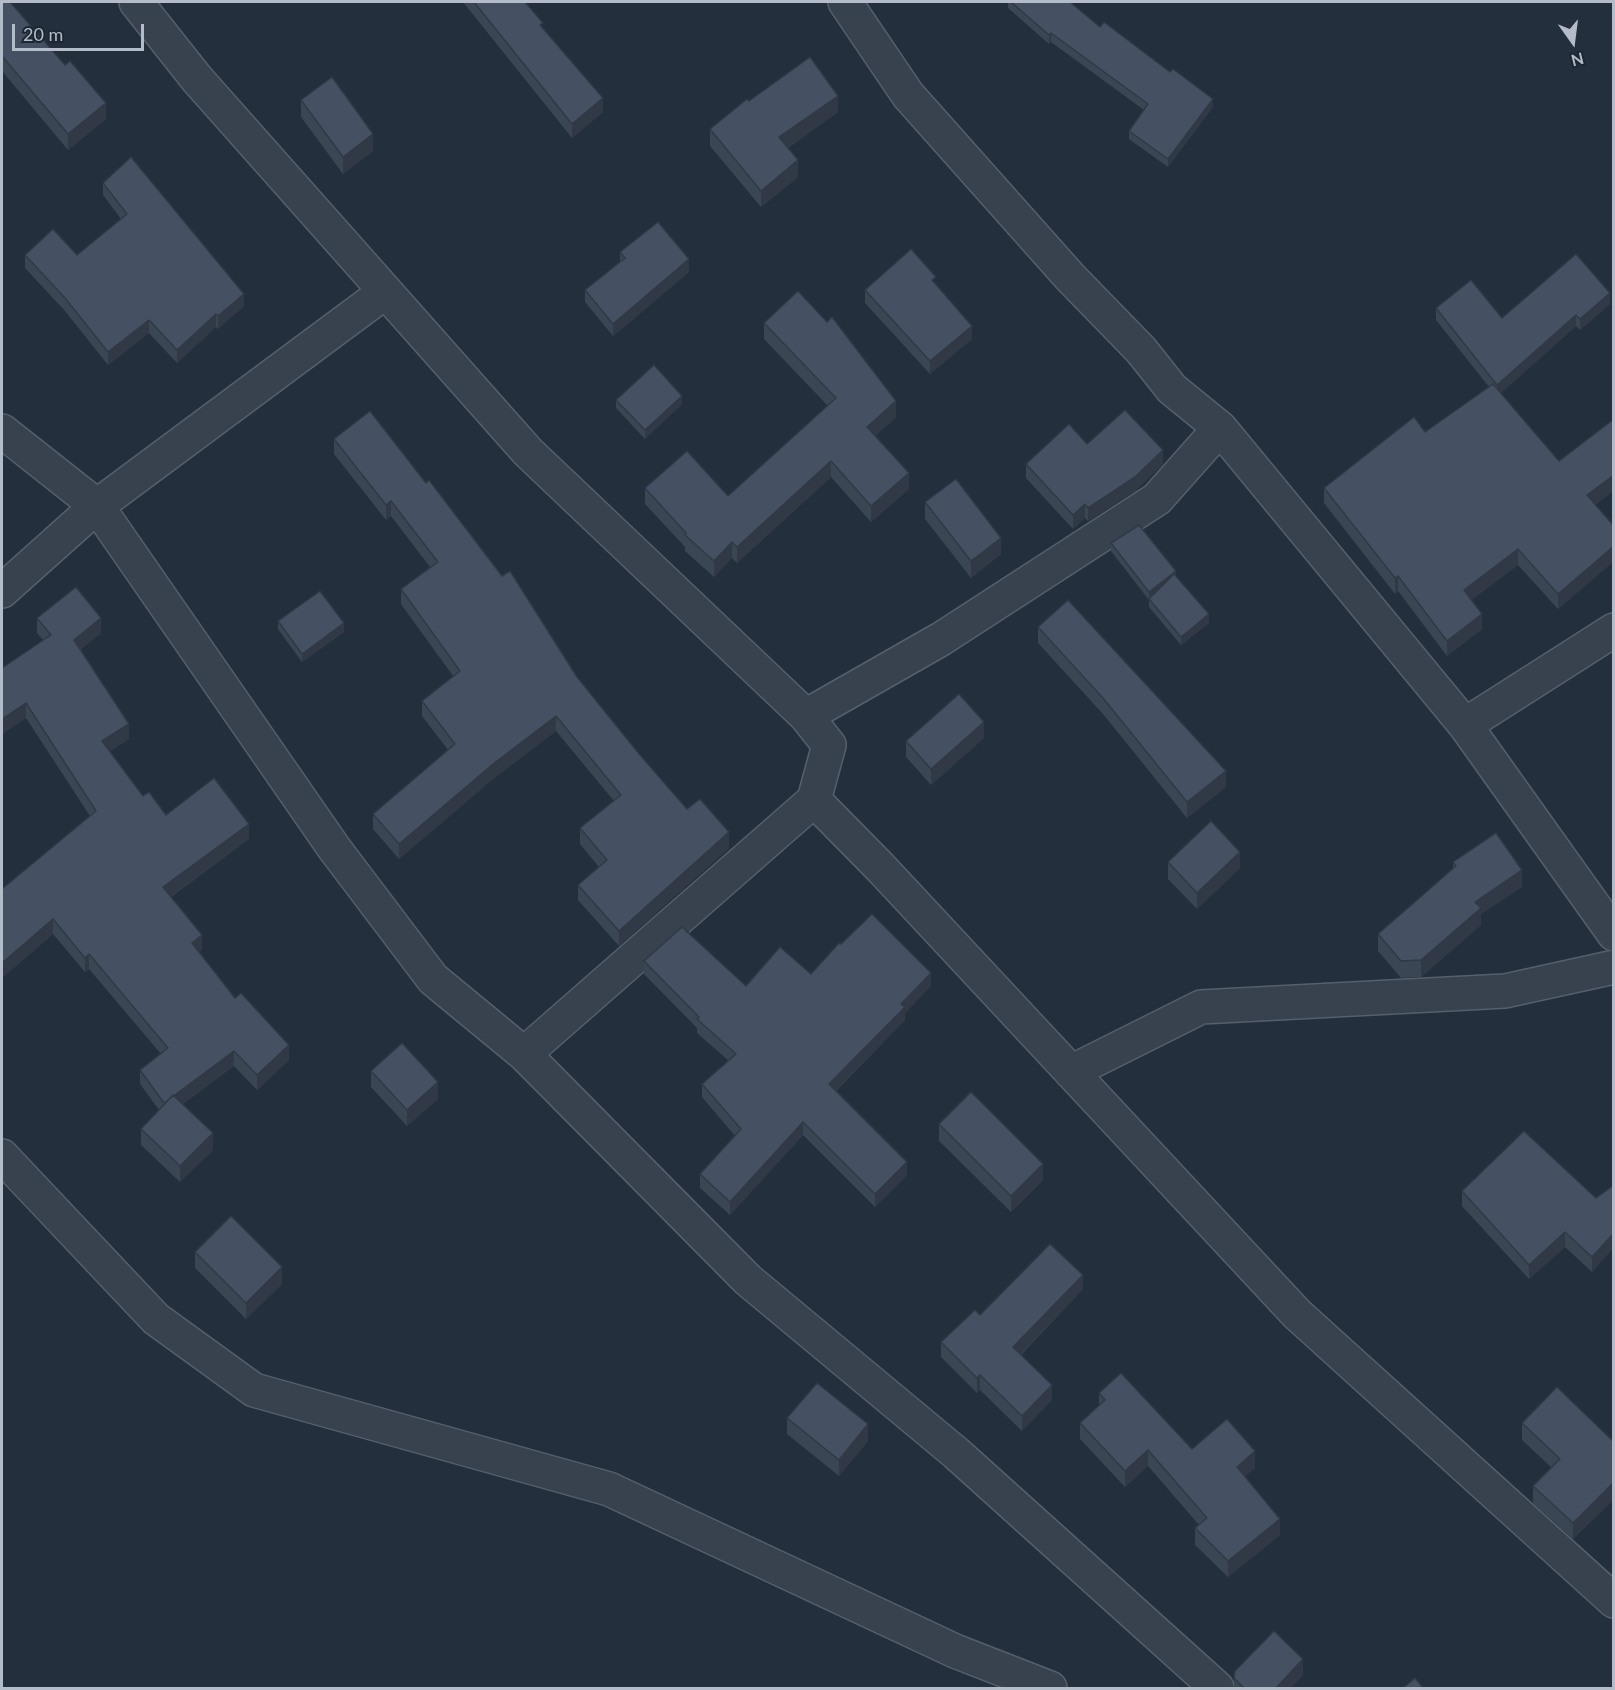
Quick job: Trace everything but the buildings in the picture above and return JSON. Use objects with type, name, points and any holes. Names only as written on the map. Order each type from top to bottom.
[{"type":"street","points":[[136,2],[197,79],[528,452],[806,716],[829,746],[814,800],[524,1054]]},
{"type":"street","points":[[845,2],[908,95],[1070,277],[1141,350],[1172,389],[1220,428],[1465,724],[1614,934]]},
{"type":"street","points":[[2,591],[97,506],[385,292]]},
{"type":"street","points":[[806,716],[941,639],[1157,499],[1220,428]]},
{"type":"street","points":[[2,431],[97,506],[334,848],[433,979],[524,1054],[748,1280],[956,1453],[1217,1689]]},
{"type":"street","points":[[1465,724],[1614,630]]},
{"type":"street","points":[[814,800],[881,868],[1297,1314],[1538,1533],[1609,1587]]},
{"type":"street","points":[[1071,1072],[1201,1007],[1504,991],[1614,967]]},
{"type":"street","points":[[2,1156],[156,1319],[254,1390],[609,1489],[955,1651],[1050,1689]]}]
